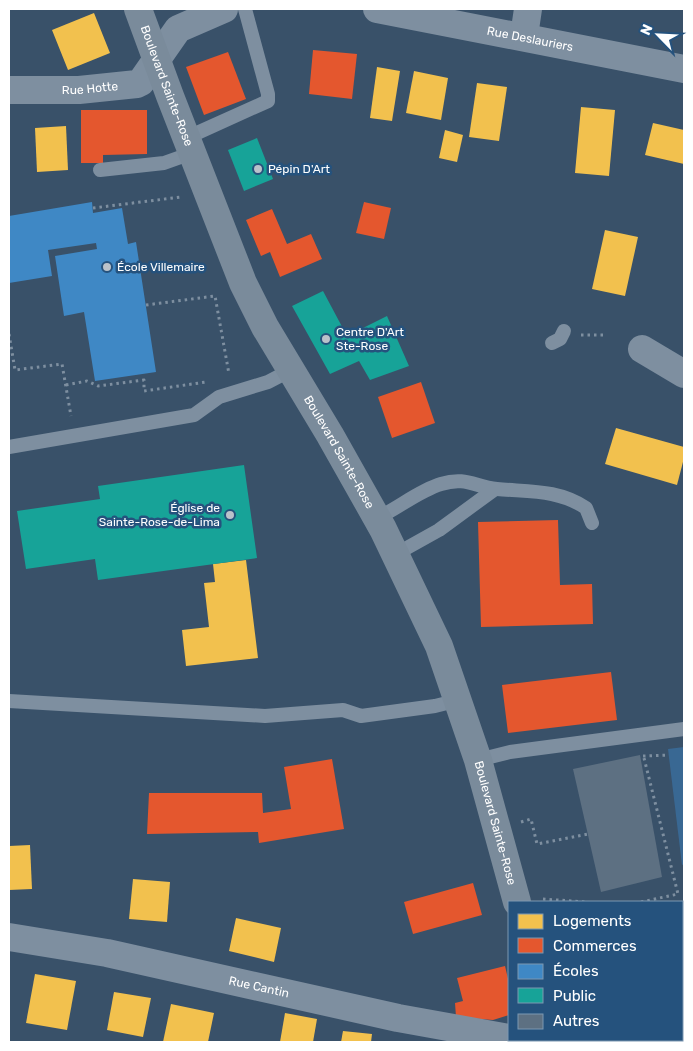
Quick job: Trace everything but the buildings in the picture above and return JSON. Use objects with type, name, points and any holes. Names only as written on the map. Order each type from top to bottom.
[{"type":"street","name":"Boulevard Sainte-Rose","points":[[138,9],[243,283],[265,327],[377,518],[439,646],[527,900]]},
{"type":"street","points":[[157,58],[178,28],[224,9]]},
{"type":"street","name":"Rue Deslauriers","points":[[377,9],[524,36],[684,69]]},
{"type":"street","points":[[524,36],[528,9]]},
{"type":"street","name":"Rue Hotte","points":[[9,90],[79,90],[132,86],[141,82],[157,58]]},
{"type":"street","points":[[642,349],[684,374]]},
{"type":"street","name":"Rue Cantin","points":[[9,937],[108,953],[398,1018],[508,1038]]},
{"type":"lane","points":[[100,170],[164,163],[189,146],[268,102],[268,94],[245,9]]},
{"type":"lane","points":[[552,343],[569,332]]},
{"type":"lane","points":[[9,447],[194,415],[219,397],[268,382],[291,370]]},
{"type":"lane","points":[[377,518],[441,484],[464,481],[495,489],[558,495],[586,508],[592,523]]},
{"type":"lane","points":[[396,554],[439,530],[495,489]]},
{"type":"lane","points":[[9,701],[265,716],[343,710],[361,716],[435,706],[459,700]]},
{"type":"lane","points":[[478,760],[510,752],[684,729]]},
{"type":"path","points":[[93,208],[187,196]]},
{"type":"path","points":[[146,305],[215,296],[230,378]]},
{"type":"path","points":[[569,332],[603,335]]},
{"type":"path","points":[[9,334],[15,370],[62,364],[68,396]]},
{"type":"path","points":[[66,385],[87,381],[98,386],[144,380],[144,391],[211,381]]},
{"type":"path","points":[[642,749],[678,894],[646,901]]},
{"type":"path","points":[[644,758],[669,755]]},
{"type":"path","points":[[518,823],[530,819],[537,844],[588,834]]},
{"type":"path","points":[[527,900],[556,901]]},
{"type":"shaded area","points":[[684,747],[684,864],[682,865],[668,749]]},
{"type":"place","name":"Pépin D'Art","points":[[258,169]]},
{"type":"place","name":"École Villemaire","points":[[107,267]]},
{"type":"place","name":"Centre D'Art Ste-Rose","points":[[326,339]]},
{"type":"place","name":"Église de Sainte-Rose-de-Lima","points":[[230,515]]}]
